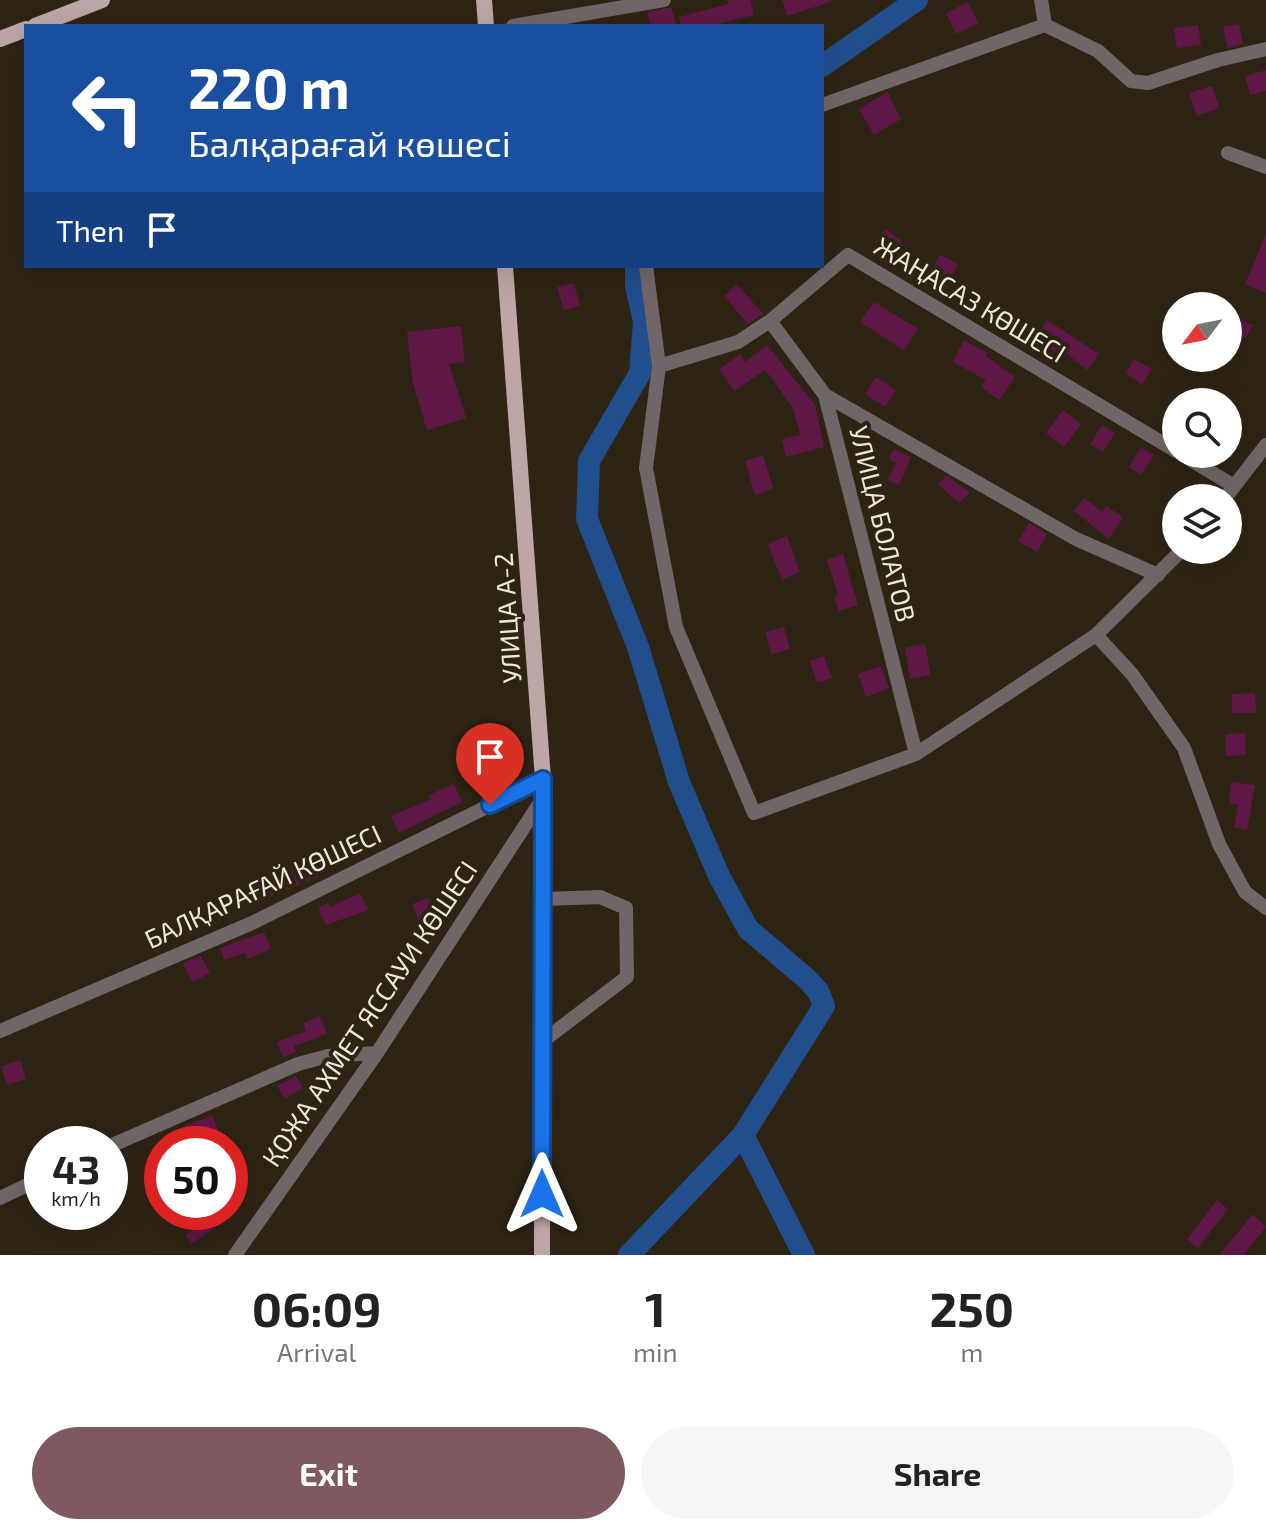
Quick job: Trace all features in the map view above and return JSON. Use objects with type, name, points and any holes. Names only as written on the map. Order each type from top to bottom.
[{"type":"main road","points":[[40,24],[102,0]]},
{"type":"main road","points":[[484,0],[486,24]]},
{"type":"main road","points":[[0,39],[24,30]]},
{"type":"main road","name":"УЛИЦА А-2","points":[[505,268],[543,779],[542,1255]]},
{"type":"street","points":[[525,24],[664,0]]},
{"type":"street","points":[[1041,0],[1045,25]]},
{"type":"street","points":[[824,104],[1045,25],[1098,51],[1131,81],[1148,83],[1218,60],[1266,49]]},
{"type":"street","points":[[1228,153],[1266,167]]},
{"type":"street","name":"ЖАҢАСАЗ КӨШЕСІ","points":[[659,366],[738,342],[770,321],[848,255],[1162,443]]},
{"type":"street","points":[[646,268],[659,366],[646,468],[676,627],[754,813],[916,754],[1096,635],[1169,564]]},
{"type":"street","name":"УЛИЦА БОЛАТОВ","points":[[770,321],[825,395],[916,754]]},
{"type":"street","points":[[825,395],[1076,539],[1158,575]]},
{"type":"street","points":[[1235,484],[1266,445]]},
{"type":"street","points":[[1199,468],[1219,484]]},
{"type":"street","points":[[1096,635],[1132,674],[1184,748],[1219,844],[1245,892],[1266,908]]},
{"type":"street","name":"БАЛҚАРАҒАЙ КӨШЕСІ","points":[[0,1031],[252,923],[543,779]]},
{"type":"street","name":"ҚОЖА АХМЕТ ЯССАУИ КӨШЕСІ","points":[[235,1255],[377,1053],[543,798]]},
{"type":"street","points":[[543,1041],[627,977],[626,908],[600,897],[544,899]]},
{"type":"street","points":[[128,1138],[298,1064],[328,1056],[377,1053]]},
{"type":"street","points":[[0,1198],[24,1187]]},
{"type":"building","points":[[727,0],[750,0],[754,15],[718,24],[681,24],[679,17],[728,4]]},
{"type":"building","points":[[782,0],[831,0],[831,2],[787,16]]},
{"type":"building","points":[[968,2],[978,23],[956,34],[946,13]]},
{"type":"building","points":[[671,7],[676,24],[650,24],[647,13]]},
{"type":"building","points":[[1239,24],[1243,44],[1227,48],[1223,27]]},
{"type":"building","points":[[1198,25],[1201,45],[1177,48],[1174,28]]},
{"type":"building","points":[[1266,70],[1266,91],[1250,95],[1245,76]]},
{"type":"building","points":[[1212,86],[1219,108],[1197,116],[1189,93]]},
{"type":"building","points":[[887,92],[901,119],[874,135],[859,109]]},
{"type":"building","points":[[885,229],[902,241],[892,255],[875,242]]},
{"type":"building","points":[[1266,234],[1266,293],[1245,284]]},
{"type":"building","points":[[940,255],[958,264],[945,290],[927,281]]},
{"type":"building","points":[[574,283],[580,306],[564,310],[557,287]]},
{"type":"building","points":[[737,284],[763,314],[748,324],[724,296]]},
{"type":"building","points":[[874,302],[918,329],[904,350],[860,322]]},
{"type":"building","points":[[1012,315],[1041,330],[1047,320],[1099,354],[1087,370],[1061,349],[1058,354],[1027,335],[1024,341],[1004,332]]},
{"type":"building","points":[[1242,320],[1253,325],[1246,338],[1242,336]]},
{"type":"building","points":[[461,326],[465,362],[449,364],[466,418],[427,430],[413,384],[407,332]]},
{"type":"building","points":[[964,340],[988,353],[986,356],[1015,377],[999,400],[981,387],[986,380],[953,362]]},
{"type":"building","points":[[767,345],[815,405],[824,447],[786,457],[782,439],[800,435],[793,408],[770,376],[765,370],[734,391],[719,369],[740,354],[745,362]]},
{"type":"building","points":[[1134,359],[1152,369],[1142,385],[1126,373]]},
{"type":"building","points":[[876,377],[896,390],[885,407],[865,394]]},
{"type":"building","points":[[1063,410],[1081,424],[1064,447],[1046,433]]},
{"type":"building","points":[[1102,425],[1115,433],[1103,452],[1090,444]]},
{"type":"building","points":[[1141,447],[1154,455],[1141,475],[1129,467]]},
{"type":"building","points":[[894,449],[911,457],[899,485],[888,480],[896,463],[889,459]]},
{"type":"building","points":[[763,455],[773,488],[755,496],[745,461]]},
{"type":"building","points":[[946,476],[970,492],[959,503],[938,484]]},
{"type":"building","points":[[1084,498],[1102,512],[1106,506],[1123,517],[1109,539],[1074,511]]},
{"type":"building","points":[[1029,523],[1047,534],[1037,552],[1018,541]]},
{"type":"building","points":[[787,536],[800,572],[782,580],[768,544]]},
{"type":"building","points":[[843,554],[858,605],[839,611],[834,596],[838,595],[827,560]]},
{"type":"building","points":[[910,598],[913,621],[893,624],[890,600]]},
{"type":"building","points":[[784,627],[790,649],[771,654],[765,632]]},
{"type":"building","points":[[925,644],[931,675],[910,679],[905,648]]},
{"type":"building","points":[[824,656],[832,678],[817,683],[810,661]]},
{"type":"building","points":[[881,666],[889,688],[866,697],[858,674]]},
{"type":"building","points":[[1255,693],[1256,713],[1232,713],[1232,694]]},
{"type":"building","points":[[1245,733],[1246,755],[1226,756],[1225,734]]},
{"type":"building","points":[[1231,782],[1255,785],[1247,830],[1234,827],[1238,805],[1229,804]]},
{"type":"building","points":[[454,784],[462,802],[399,833],[391,816],[431,799],[429,795]]},
{"type":"building","points":[[310,862],[318,877],[270,897],[265,884]]},
{"type":"building","points":[[360,893],[368,910],[326,925],[318,908],[328,903],[330,907]]},
{"type":"building","points":[[428,898],[437,920],[421,926],[412,904]]},
{"type":"building","points":[[264,932],[271,949],[247,959],[245,953],[224,960],[220,948]]},
{"type":"building","points":[[201,956],[210,973],[192,982],[183,963]]},
{"type":"building","points":[[320,1016],[327,1034],[294,1046],[296,1052],[283,1057],[277,1042],[306,1031],[303,1023]]},
{"type":"building","points":[[20,1060],[26,1079],[7,1085],[1,1066]]},
{"type":"building","points":[[296,1076],[303,1088],[285,1099],[277,1086]]},
{"type":"building","points":[[212,1115],[217,1126],[184,1126]]},
{"type":"building","points":[[1217,1200],[1228,1209],[1198,1248],[1187,1239]]},
{"type":"building","points":[[1253,1214],[1266,1227],[1243,1255],[1219,1255]]},
{"type":"building","points":[[194,1230],[212,1230],[191,1244],[185,1235]]},
{"type":"waterway","points":[[824,65],[917,0]]},
{"type":"waterway","points":[[629,1255],[743,1135],[824,1006],[818,991],[807,979],[748,929],[719,876],[679,782],[638,647],[587,519],[589,461],[640,373],[644,322],[636,286],[636,268]]},
{"type":"waterway","points":[[743,1135],[804,1255]]},
{"type":"route","points":[[490,805],[543,779],[542,1194]]}]
